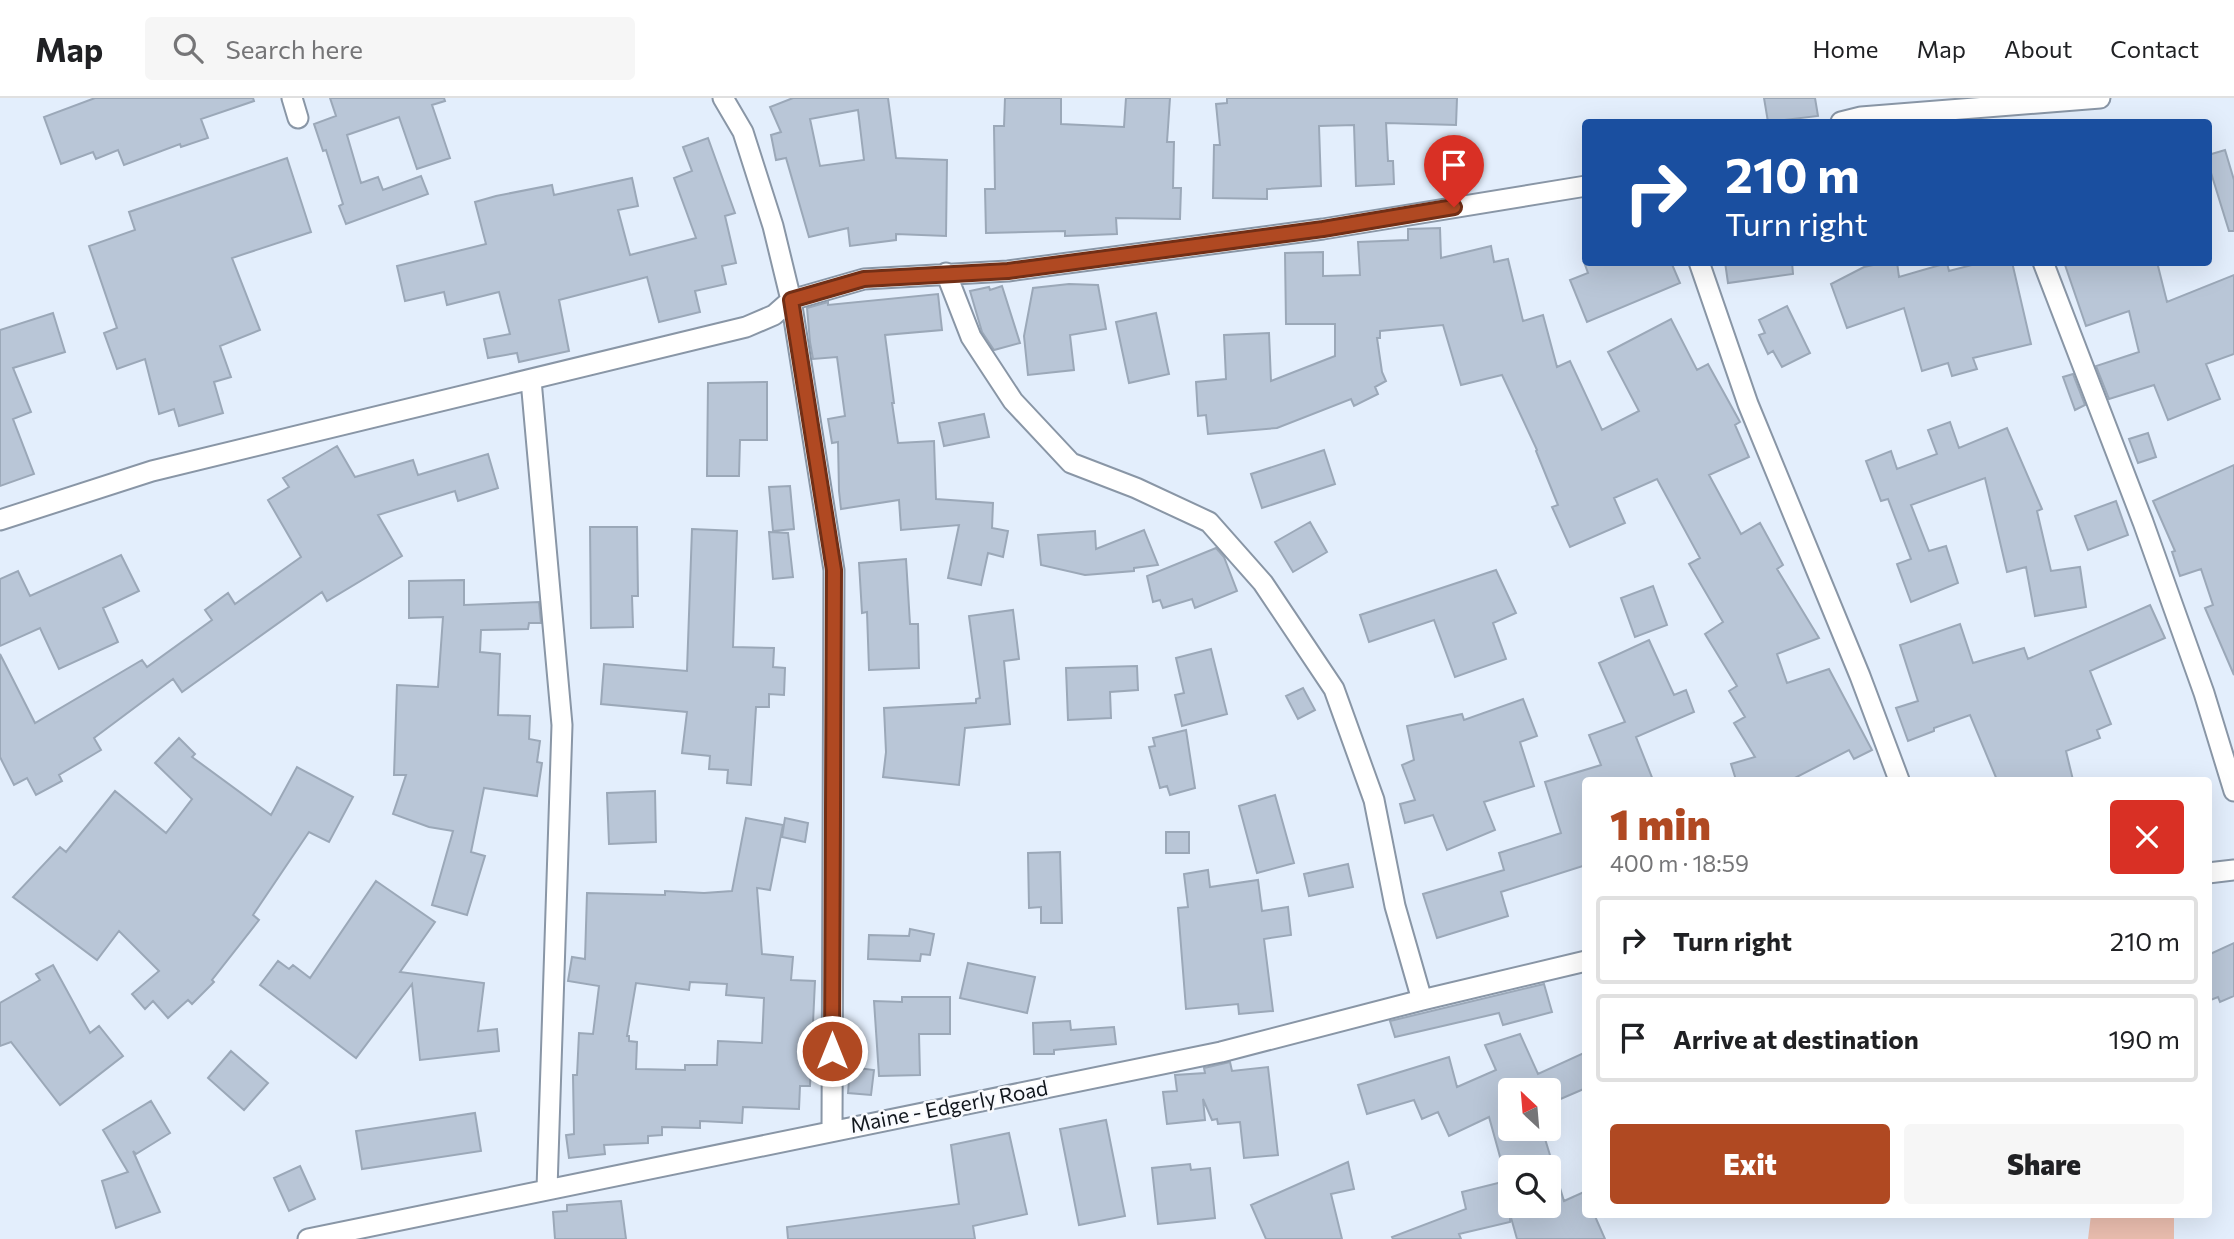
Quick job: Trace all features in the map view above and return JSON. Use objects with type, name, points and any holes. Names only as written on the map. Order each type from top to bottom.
[{"type":"street","points":[[292,98],[299,118]]},
{"type":"street","points":[[723,98],[743,132],[773,226],[791,300],[834,570],[832,1131]]},
{"type":"street","points":[[1853,119],[1989,115],[2100,98]]},
{"type":"street","points":[[0,520],[152,471],[746,327],[774,314],[791,300],[864,279],[1008,271],[1323,229],[1582,187]]},
{"type":"street","points":[[1700,266],[1748,404],[1856,664],[1898,777]]},
{"type":"street","points":[[2045,266],[2143,522],[2204,693],[2234,791]]},
{"type":"street","points":[[946,273],[971,337],[1013,401],[1071,463],[1136,488],[1209,522],[1263,583],[1334,689],[1374,800],[1395,906],[1422,1000]]},
{"type":"street","points":[[531,380],[562,725],[547,1189]]},
{"type":"street","points":[[2212,873],[2234,870]]},
{"type":"street","name":"Maine - Edgerly Road","points":[[308,1239],[1221,1052],[1582,962]]},
{"type":"shaded area","points":[[2091,1218],[2174,1218],[2174,1239],[2088,1239]]},
{"type":"building","points":[[95,98],[253,98],[254,101],[201,119],[208,138],[181,147],[180,144],[124,165],[118,150],[96,159],[93,152],[61,164],[44,117]]},
{"type":"building","points":[[330,98],[444,98],[445,101],[432,105],[450,158],[417,169],[399,117],[347,135],[361,183],[378,177],[383,190],[421,176],[428,194],[346,224],[339,206],[343,204],[326,150],[323,151],[314,124],[336,116]]},
{"type":"building","points":[[793,98],[888,98],[896,158],[947,160],[946,236],[896,234],[896,240],[850,246],[848,228],[809,237],[786,158],[776,160],[771,135],[781,132],[770,107]],"holes":[[[858,110],[864,160],[820,166],[810,119]]]},
{"type":"building","points":[[1005,98],[1061,98],[1061,124],[1124,127],[1126,98],[1170,98],[1167,142],[1174,142],[1173,188],[1181,188],[1180,219],[1116,218],[1117,234],[1065,236],[1065,231],[986,233],[985,189],[995,189],[994,126],[1004,126]]},
{"type":"building","points":[[1227,98],[1457,98],[1456,125],[1386,123],[1388,161],[1393,161],[1394,184],[1356,186],[1354,125],[1319,126],[1321,186],[1267,189],[1267,199],[1213,198],[1214,145],[1220,145],[1216,104],[1227,103]]},
{"type":"building","points":[[1764,98],[1815,98],[1818,116],[1768,119]]},
{"type":"building","points":[[708,138],[735,213],[725,216],[736,263],[722,266],[726,284],[695,291],[700,312],[659,322],[647,277],[559,300],[569,351],[519,362],[517,353],[488,358],[484,339],[510,334],[499,292],[447,305],[444,292],[405,301],[397,266],[486,244],[475,202],[496,196],[552,185],[554,195],[632,178],[638,206],[618,210],[630,255],[696,238],[674,178],[692,171],[683,147]]},
{"type":"building","points":[[2225,150],[2234,180],[2234,231],[2229,231],[2212,176],[2212,154]]},
{"type":"building","points":[[287,158],[311,232],[232,258],[260,330],[220,346],[231,377],[214,382],[223,413],[179,426],[174,409],[159,414],[145,359],[117,369],[104,333],[117,328],[89,246],[135,230],[129,212]]},
{"type":"building","points":[[1440,228],[1441,258],[1491,246],[1494,262],[1508,259],[1523,321],[1543,315],[1557,367],[1570,361],[1602,430],[1639,411],[1608,352],[1671,319],[1697,370],[1708,364],[1740,422],[1735,425],[1749,457],[1709,475],[1741,534],[1760,523],[1783,565],[1777,569],[1819,638],[1777,654],[1787,683],[1829,669],[1872,750],[1854,759],[1849,750],[1797,777],[1735,777],[1731,764],[1755,757],[1734,723],[1745,717],[1729,691],[1737,686],[1705,634],[1723,622],[1689,564],[1700,558],[1657,479],[1614,498],[1625,523],[1570,547],[1552,507],[1558,505],[1537,450],[1502,375],[1461,385],[1443,325],[1380,331],[1380,338],[1377,338],[1386,381],[1375,387],[1378,394],[1354,406],[1351,399],[1277,428],[1208,434],[1206,415],[1198,416],[1196,382],[1226,379],[1224,335],[1269,333],[1271,381],[1335,356],[1335,324],[1286,324],[1285,253],[1323,252],[1323,276],[1360,275],[1358,242],[1408,240],[1408,229]]},
{"type":"building","points":[[1585,266],[1673,266],[1680,283],[1587,322],[1570,280],[1588,273]]},
{"type":"building","points":[[1726,266],[1792,266],[1793,274],[1728,283]]},
{"type":"building","points":[[1898,266],[1899,277],[1937,266],[1948,266],[1949,271],[1968,266],[2013,266],[2031,344],[1973,358],[1977,369],[1952,376],[1948,363],[1922,371],[1904,308],[1847,328],[1831,284],[1864,267]]},
{"type":"building","points":[[2065,266],[2158,266],[2167,302],[2234,275],[2234,354],[2206,364],[2220,399],[2168,420],[2154,385],[2109,399],[2096,366],[2139,352],[2129,311],[2086,326]]},
{"type":"building","points":[[1069,284],[1098,285],[1106,329],[1070,335],[1074,370],[1028,375],[1024,336],[1033,288]]},
{"type":"building","points":[[1002,286],[1020,343],[994,350],[982,332],[970,291]]},
{"type":"building","points":[[938,294],[942,330],[885,335],[892,403],[898,443],[934,441],[936,499],[993,503],[992,528],[1008,531],[1003,557],[988,553],[981,585],[948,578],[959,525],[901,530],[899,500],[841,509],[838,442],[832,443],[828,419],[845,416],[837,357],[813,359],[810,342],[807,308],[828,302],[828,305]]},
{"type":"building","points":[[1787,306],[1810,353],[1782,367],[1773,351],[1768,354],[1759,335],[1765,333],[1759,320]]},
{"type":"building","points":[[53,313],[65,352],[13,368],[31,412],[13,419],[34,474],[0,486],[0,330]]},
{"type":"building","points":[[1156,313],[1169,374],[1129,383],[1116,322]]},
{"type":"building","points":[[2073,374],[2085,405],[2075,410],[2063,377]]},
{"type":"building","points":[[767,382],[767,440],[740,440],[739,476],[707,476],[708,383]]},
{"type":"building","points":[[984,414],[989,437],[944,446],[939,423]]},
{"type":"building","points":[[1950,422],[1959,448],[2007,428],[2042,509],[2037,511],[2051,571],[2080,567],[2086,607],[2035,616],[2026,567],[2007,572],[1985,478],[1911,505],[1929,551],[1946,546],[1958,583],[1911,602],[1897,564],[1911,559],[1888,499],[1881,501],[1866,461],[1891,451],[1897,469],[1937,454],[1928,430]]},
{"type":"building","points":[[2148,433],[2156,457],[2138,463],[2129,439]]},
{"type":"building","points":[[337,446],[355,477],[413,460],[418,475],[488,454],[498,488],[458,501],[455,491],[378,515],[402,556],[327,601],[322,592],[182,692],[173,679],[94,738],[101,750],[59,775],[62,781],[36,795],[27,778],[14,785],[0,757],[0,654],[35,723],[142,660],[147,667],[212,620],[205,610],[228,593],[235,604],[301,557],[268,500],[289,487],[283,478]]},
{"type":"building","points":[[1324,450],[1335,484],[1262,508],[1251,474]]},
{"type":"building","points":[[2234,465],[2234,675],[2205,608],[2213,605],[2201,569],[2180,576],[2172,552],[2175,551],[2153,501]]},
{"type":"building","points":[[790,486],[794,529],[773,531],[769,487]]},
{"type":"building","points":[[2116,501],[2128,535],[2088,550],[2075,516]]},
{"type":"building","points":[[1310,522],[1327,552],[1293,572],[1275,542]]},
{"type":"building","points":[[590,527],[637,527],[638,596],[632,596],[633,627],[591,628]]},
{"type":"building","points":[[692,529],[737,531],[733,647],[774,648],[773,667],[785,668],[784,695],[769,694],[769,707],[756,707],[751,785],[727,783],[728,770],[709,769],[710,756],[682,753],[687,712],[601,704],[604,664],[687,671]]},
{"type":"building","points":[[1144,530],[1158,565],[1134,568],[1134,571],[1085,575],[1041,565],[1038,535],[1095,531],[1096,549]]},
{"type":"building","points":[[769,532],[788,533],[793,577],[773,579]]},
{"type":"building","points":[[1216,548],[1224,557],[1237,591],[1195,608],[1192,599],[1163,608],[1160,600],[1153,602],[1147,576]]},
{"type":"building","points":[[121,555],[139,591],[103,608],[118,642],[59,669],[40,628],[0,646],[0,579],[18,571],[30,596]]},
{"type":"building","points":[[906,559],[910,624],[918,624],[919,668],[869,670],[867,612],[862,613],[859,563]]},
{"type":"building","points":[[1496,570],[1516,613],[1493,623],[1506,659],[1455,677],[1434,620],[1369,642],[1360,615]]},
{"type":"building","points":[[464,580],[464,605],[539,602],[541,623],[529,623],[528,629],[481,630],[480,652],[500,654],[498,715],[530,716],[529,739],[540,741],[537,762],[542,763],[537,796],[484,788],[471,852],[485,856],[467,915],[432,905],[453,831],[429,827],[393,814],[406,775],[394,775],[397,685],[438,687],[443,617],[409,618],[409,581]]},
{"type":"building","points":[[1653,586],[1667,625],[1635,637],[1621,598]]},
{"type":"building","points":[[2150,605],[2165,638],[2090,671],[2111,724],[2097,730],[2100,738],[2066,751],[2072,777],[1996,777],[1970,715],[1908,741],[1896,708],[1918,701],[1900,645],[1960,624],[1973,663],[2024,648],[2028,659]]},
{"type":"building","points":[[1013,610],[1019,659],[1004,661],[1010,724],[965,728],[959,785],[883,777],[886,752],[884,708],[976,703],[976,699],[980,698],[969,616]]},
{"type":"building","points":[[1649,640],[1674,695],[1686,690],[1694,712],[1636,737],[1652,777],[1582,777],[1582,866],[1501,892],[1508,916],[1437,938],[1423,894],[1504,870],[1499,853],[1561,833],[1545,782],[1601,765],[1589,735],[1625,722],[1599,663]]},
{"type":"building","points":[[1211,649],[1227,714],[1182,726],[1175,695],[1184,693],[1176,658]]},
{"type":"building","points":[[1137,666],[1138,690],[1110,692],[1111,718],[1068,720],[1066,668]]},
{"type":"building","points":[[1303,688],[1315,710],[1298,719],[1286,696]]},
{"type":"building","points":[[1523,699],[1537,736],[1520,742],[1534,786],[1484,802],[1495,830],[1447,850],[1433,815],[1405,823],[1400,804],[1415,800],[1402,765],[1414,760],[1407,726],[1462,714],[1464,720]]},
{"type":"building","points":[[1186,730],[1195,788],[1170,795],[1167,786],[1160,788],[1149,747],[1155,746],[1153,738]]},
{"type":"building","points":[[179,738],[195,754],[192,757],[271,815],[297,767],[353,797],[329,842],[309,832],[253,915],[259,920],[212,980],[214,982],[192,1004],[188,1000],[168,1018],[153,1001],[145,1009],[132,994],[159,971],[119,931],[97,960],[13,897],[60,847],[66,852],[115,791],[166,833],[192,799],[155,763]]},
{"type":"building","points":[[655,791],[656,842],[609,844],[607,793]]},
{"type":"building","points":[[1275,795],[1294,863],[1257,873],[1239,806]]},
{"type":"building","points":[[746,818],[783,825],[770,890],[757,888],[762,954],[793,957],[791,980],[815,981],[810,1086],[800,1086],[799,1109],[743,1107],[742,1123],[700,1121],[700,1128],[662,1127],[662,1135],[648,1136],[648,1143],[604,1145],[605,1154],[569,1158],[566,1135],[574,1134],[573,1075],[577,1075],[579,1033],[593,1034],[599,986],[568,981],[572,957],[585,959],[587,893],[665,895],[665,891],[732,891]],"holes":[[[690,982],[727,984],[726,995],[764,998],[762,1043],[718,1041],[717,1065],[685,1065],[685,1070],[636,1069],[637,1042],[629,1041],[627,1036],[636,983],[689,990]]]},
{"type":"building","points":[[785,818],[808,823],[805,842],[782,837]]},
{"type":"building","points":[[1166,832],[1189,832],[1189,853],[1166,853]]},
{"type":"building","points":[[1060,852],[1062,923],[1041,923],[1041,907],[1029,908],[1028,853]]},
{"type":"building","points":[[1348,864],[1353,887],[1309,896],[1304,874]]},
{"type":"building","points":[[1208,870],[1210,887],[1258,880],[1262,911],[1288,907],[1291,935],[1264,939],[1273,1011],[1239,1014],[1238,1004],[1186,1009],[1178,908],[1188,907],[1184,874]]},
{"type":"building","points":[[376,881],[435,922],[400,972],[484,983],[478,1031],[497,1029],[499,1051],[420,1060],[412,984],[356,1058],[260,985],[278,961],[289,969],[293,965],[310,978]]},
{"type":"building","points":[[910,929],[934,934],[930,955],[921,954],[920,961],[868,959],[869,935],[909,936]]},
{"type":"building","points":[[2234,943],[2234,996],[2220,1002],[2218,997],[2212,999],[2212,953]]},
{"type":"building","points":[[968,963],[1035,977],[1027,1013],[960,998]]},
{"type":"building","points":[[53,965],[90,1033],[99,1026],[123,1056],[60,1105],[11,1042],[0,1046],[0,1003],[40,980],[36,974]]},
{"type":"building","points":[[1544,984],[1552,1012],[1503,1025],[1499,1013],[1395,1037],[1390,1021]]},
{"type":"building","points":[[902,997],[950,997],[950,1034],[919,1034],[920,1075],[879,1076],[874,1001],[902,1002]]},
{"type":"building","points":[[1070,1021],[1071,1030],[1114,1027],[1116,1044],[1054,1050],[1054,1054],[1034,1054],[1033,1023]]},
{"type":"building","points":[[1520,1034],[1538,1074],[1582,1054],[1582,1090],[1561,1099],[1561,1078],[1498,1078],[1498,1141],[1546,1141],[1550,1155],[1500,1155],[1489,1117],[1449,1136],[1438,1112],[1422,1119],[1414,1100],[1367,1114],[1358,1085],[1449,1057],[1457,1087],[1496,1070],[1485,1045]]},
{"type":"building","points":[[231,1051],[268,1083],[244,1110],[208,1078]]},
{"type":"building","points":[[1230,1062],[1232,1071],[1268,1067],[1278,1155],[1244,1158],[1240,1122],[1218,1124],[1217,1119],[1212,1120],[1203,1099],[1205,1120],[1167,1124],[1163,1092],[1177,1091],[1175,1075],[1205,1073],[1204,1068]]},
{"type":"building","points":[[850,1067],[874,1070],[871,1095],[848,1093]]},
{"type":"building","points":[[151,1101],[170,1133],[136,1154],[133,1151],[160,1212],[116,1228],[102,1181],[128,1172],[103,1130]]},
{"type":"building","points":[[475,1113],[481,1151],[362,1169],[356,1131]]},
{"type":"building","points":[[1106,1120],[1125,1216],[1079,1225],[1060,1129]]},
{"type":"building","points":[[1009,1133],[1027,1214],[973,1226],[975,1239],[788,1239],[787,1227],[959,1204],[951,1145]]},
{"type":"building","points":[[1348,1162],[1354,1189],[1331,1194],[1342,1239],[1266,1239],[1251,1205]]},
{"type":"building","points":[[1190,1164],[1191,1170],[1210,1168],[1215,1218],[1158,1224],[1152,1168]]},
{"type":"building","points":[[300,1166],[315,1199],[289,1211],[274,1178]]},
{"type":"building","points":[[1498,1183],[1498,1218],[1510,1218],[1510,1222],[1459,1234],[1461,1239],[1393,1239],[1392,1237],[1466,1209],[1462,1192]]},
{"type":"building","points":[[1561,1191],[1564,1201],[1582,1193],[1582,1218],[1596,1218],[1605,1239],[1517,1239],[1511,1218],[1561,1218]]},
{"type":"building","points":[[621,1201],[626,1239],[555,1239],[553,1212],[567,1211],[567,1205]]},
{"type":"route","points":[[832,1051],[834,570],[791,300],[864,279],[1008,271],[1323,229],[1454,207]]}]
